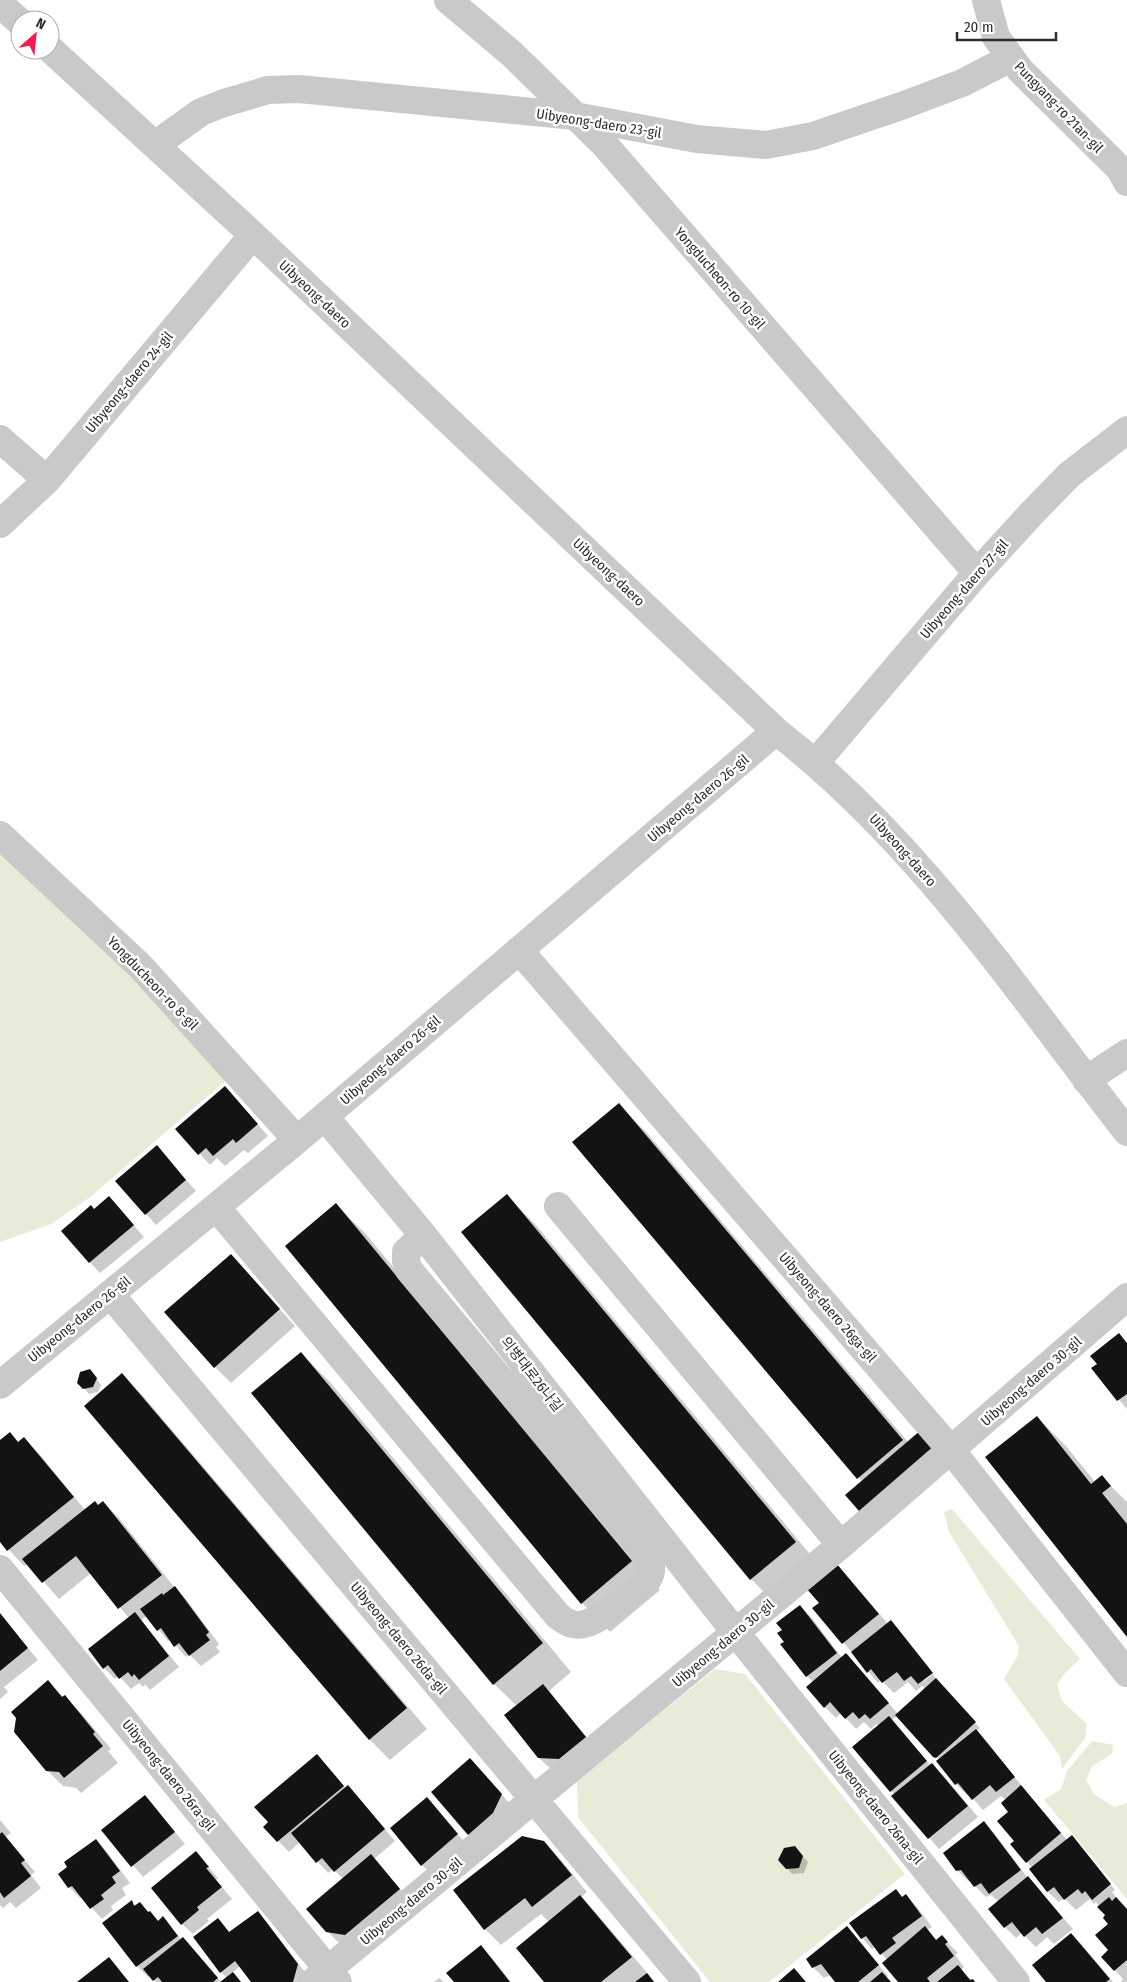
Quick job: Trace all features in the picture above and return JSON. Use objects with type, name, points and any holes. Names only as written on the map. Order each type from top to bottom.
[{"type":"street","name":"Yongducheon-ro 10-gil","points":[[448,0],[512,54],[604,144],[977,572]]},
{"type":"street","name":"Pungyang-ro 21an-gil","points":[[986,0],[996,37],[1020,70],[1120,169],[1127,182]]},
{"type":"street","points":[[0,4],[10,13]]},
{"type":"street","name":"Uibyeong-daero","points":[[60,58],[253,235],[776,731],[816,762],[882,825],[958,911],[1127,1132]]},
{"type":"street","name":"Uibyeong-daero 23-gil","points":[[155,145],[201,112],[224,102],[268,90],[299,89],[575,116],[697,139],[766,145],[813,136],[904,105],[962,83],[1011,58]]},
{"type":"street","name":"Uibyeong-daero 24-gil","points":[[0,524],[47,480],[253,235]]},
{"type":"street","name":"Uibyeong-daero 27-gil","points":[[816,762],[977,572],[1069,475],[1127,430]]},
{"type":"street","points":[[0,439],[47,480]]},
{"type":"street","name":"Uibyeong-daero 26-gil","points":[[0,1384],[325,1117],[776,731]]},
{"type":"street","name":"Yongducheon-ro 8-gil","points":[[0,835],[140,966],[297,1140]]},
{"type":"street","name":"Uibyeong-daero 26ga-gil","points":[[519,950],[951,1450],[1127,1673]]},
{"type":"street","points":[[1086,1080],[1127,1053]]},
{"type":"street","name":"의병대로26나길","points":[[325,1117],[423,1235],[736,1633]]},
{"type":"street","points":[[558,1206],[842,1544]]},
{"type":"street","points":[[216,1207],[558,1616],[572,1625],[586,1624],[598,1619],[648,1579],[652,1572],[651,1562],[643,1549],[409,1270],[406,1252],[423,1235]]},
{"type":"street","name":"Uibyeong-daero 26da-gil","points":[[110,1294],[687,1982]]},
{"type":"street","name":"Uibyeong-daero 30-gil","points":[[326,1978],[535,1799],[842,1544],[1127,1297]]},
{"type":"street","name":"Uibyeong-daero 26ra-gil","points":[[0,1568],[326,1978]]},
{"type":"street","name":"Uibyeong-daero 26na-gil","points":[[736,1633],[1016,1982]]},
{"type":"green space","points":[[0,845],[38,879],[229,1078],[89,1198],[51,1224],[0,1242]]},
{"type":"green space","points":[[952,1509],[1080,1659],[1066,1672],[1057,1684],[1062,1701],[1087,1724],[1085,1738],[1062,1769],[1060,1756],[1004,1679],[1018,1655],[1019,1646],[949,1532],[944,1512]]},
{"type":"green space","points":[[715,1669],[745,1674],[905,1874],[769,1982],[710,1982],[578,1817],[577,1781]]},
{"type":"green space","points":[[1092,1741],[1113,1745],[1112,1754],[1092,1766],[1086,1780],[1095,1795],[1114,1807],[1127,1803],[1127,1899],[1044,1800],[1061,1789],[1067,1771]]},
{"type":"building","points":[[225,1086],[258,1124],[236,1143],[233,1139],[213,1156],[206,1148],[198,1155],[175,1129]]},
{"type":"building","points":[[619,1103],[903,1440],[857,1479],[572,1142]]},
{"type":"building","points":[[157,1145],[186,1180],[145,1215],[115,1181]]},
{"type":"building","points":[[507,1194],[796,1542],[750,1580],[461,1232]]},
{"type":"building","points":[[109,1196],[134,1225],[89,1263],[61,1231],[91,1205],[94,1209]]},
{"type":"building","points":[[336,1203],[632,1561],[581,1604],[285,1246]]},
{"type":"building","points":[[231,1254],[280,1309],[214,1368],[164,1312]]},
{"type":"building","points":[[1119,1333],[1127,1343],[1127,1394],[1117,1401],[1091,1368],[1097,1364],[1090,1356]]},
{"type":"building","points":[[301,1352],[543,1643],[493,1685],[251,1393]]},
{"type":"building","points":[[90,1369],[97,1378],[93,1387],[83,1389],[77,1383],[80,1372]]},
{"type":"building","points":[[122,1373],[407,1708],[369,1740],[84,1406]]},
{"type":"building","points":[[1037,1416],[1091,1484],[1102,1475],[1111,1486],[1102,1493],[1127,1524],[1127,1637],[985,1457]]},
{"type":"building","points":[[921,1430],[941,1455],[866,1519],[845,1495]]},
{"type":"building","points":[[10,1432],[18,1442],[24,1437],[74,1497],[7,1551],[0,1542],[0,1440]]},
{"type":"building","points":[[95,1501],[98,1505],[103,1501],[162,1575],[118,1609],[76,1556],[42,1583],[22,1559]]},
{"type":"building","points":[[836,1563],[879,1614],[842,1644],[812,1608],[819,1603],[806,1588]]},
{"type":"building","points":[[175,1586],[209,1632],[206,1635],[210,1640],[189,1656],[179,1643],[174,1647],[161,1628],[157,1631],[140,1609]]},
{"type":"building","points":[[800,1605],[837,1653],[806,1677],[780,1644],[784,1642],[777,1633],[782,1630],[776,1623]]},
{"type":"building","points":[[135,1612],[169,1656],[139,1680],[134,1674],[132,1677],[128,1672],[119,1679],[108,1665],[103,1669],[88,1649]]},
{"type":"building","points":[[0,1613],[28,1648],[0,1671]]},
{"type":"building","points":[[891,1620],[933,1673],[918,1684],[911,1676],[904,1681],[897,1672],[882,1683],[871,1669],[867,1673],[851,1652]]},
{"type":"building","points":[[846,1653],[889,1703],[870,1719],[865,1714],[859,1719],[853,1712],[845,1719],[830,1702],[824,1708],[806,1687]]},
{"type":"building","points":[[936,1678],[976,1722],[936,1758],[895,1715]]},
{"type":"building","points":[[48,1680],[62,1697],[65,1695],[95,1732],[93,1734],[103,1746],[64,1778],[59,1772],[46,1771],[14,1732],[16,1718],[11,1712]]},
{"type":"building","points":[[543,1684],[586,1737],[559,1759],[538,1758],[504,1715]]},
{"type":"building","points":[[889,1716],[927,1761],[890,1792],[852,1747]]},
{"type":"building","points":[[976,1729],[1015,1777],[996,1792],[990,1785],[972,1800],[958,1783],[955,1785],[936,1761]]},
{"type":"building","points":[[317,1754],[344,1786],[277,1842],[263,1827],[268,1822],[254,1807]]},
{"type":"building","points":[[470,1758],[502,1794],[493,1813],[468,1835],[431,1792]]},
{"type":"building","points":[[932,1763],[968,1806],[928,1839],[891,1796]]},
{"type":"building","points":[[348,1785],[385,1829],[334,1872],[322,1858],[316,1863],[291,1833]]},
{"type":"building","points":[[1021,1785],[1061,1833],[1026,1863],[1010,1844],[1014,1841],[997,1821],[1008,1812],[1001,1803]]},
{"type":"building","points":[[145,1795],[175,1832],[131,1867],[101,1830]]},
{"type":"building","points":[[427,1797],[458,1834],[421,1866],[390,1828]]},
{"type":"building","points":[[984,1821],[1021,1870],[989,1894],[981,1883],[974,1887],[961,1870],[956,1871],[943,1853]]},
{"type":"building","points":[[2,1832],[25,1860],[21,1863],[31,1876],[4,1898],[0,1892],[0,1834]]},
{"type":"building","points":[[1072,1835],[1111,1884],[1092,1900],[1085,1891],[1082,1894],[1078,1889],[1064,1900],[1054,1887],[1047,1892],[1029,1869]]},
{"type":"building","points":[[522,1836],[544,1841],[572,1875],[532,1907],[525,1898],[484,1930],[453,1890]]},
{"type":"building","points":[[96,1839],[120,1871],[112,1877],[116,1883],[101,1895],[104,1899],[90,1909],[72,1886],[68,1888],[58,1874],[67,1867],[64,1862]]},
{"type":"building","points":[[795,1846],[803,1856],[799,1868],[786,1869],[778,1860],[784,1848]]},
{"type":"building","points":[[196,1851],[209,1867],[206,1868],[222,1887],[197,1907],[199,1910],[181,1925],[151,1888]]},
{"type":"building","points":[[371,1854],[400,1889],[345,1935],[326,1932],[306,1909]]},
{"type":"building","points":[[1028,1876],[1063,1918],[1042,1934],[1036,1927],[1024,1937],[1012,1922],[1004,1928],[988,1909]]},
{"type":"building","points":[[896,1889],[902,1897],[906,1894],[922,1916],[892,1938],[896,1943],[880,1955],[866,1936],[861,1939],[849,1923]]},
{"type":"building","points":[[580,1895],[632,1957],[601,1982],[544,1982],[516,1948]]},
{"type":"building","points":[[1109,1897],[1112,1901],[1116,1897],[1127,1909],[1127,1960],[1114,1971],[1101,1957],[1108,1950],[1095,1935],[1108,1924],[1103,1918],[1105,1915],[1097,1907]]},
{"type":"building","points":[[132,1900],[134,1906],[140,1902],[158,1921],[163,1916],[178,1936],[136,1967],[102,1923]]},
{"type":"building","points":[[258,1911],[298,1964],[293,1982],[251,1982],[235,1961],[220,1973],[193,1937],[218,1918],[229,1932]]},
{"type":"building","points":[[847,1926],[879,1965],[858,1982],[835,1982],[821,1964],[812,1968],[806,1959]]},
{"type":"building","points":[[925,1926],[936,1940],[942,1935],[948,1942],[945,1944],[954,1956],[927,1978],[930,1982],[898,1982],[882,1963]]},
{"type":"building","points":[[1071,1933],[1110,1979],[1106,1982],[1046,1982],[1032,1965]]},
{"type":"building","points":[[183,1937],[218,1978],[213,1982],[162,1982],[158,1977],[153,1981],[143,1969]]},
{"type":"building","points":[[481,1945],[510,1982],[454,1982],[446,1973]]},
{"type":"building","points":[[109,1957],[129,1982],[77,1982]]},
{"type":"building","points":[[958,1965],[970,1980],[973,1979],[975,1982],[937,1982]]},
{"type":"building","points":[[794,1968],[806,1982],[778,1982]]},
{"type":"building","points":[[233,1972],[241,1982],[220,1982]]},
{"type":"building","points":[[882,1972],[891,1982],[870,1982]]},
{"type":"building","points":[[647,1973],[654,1982],[635,1982]]}]
